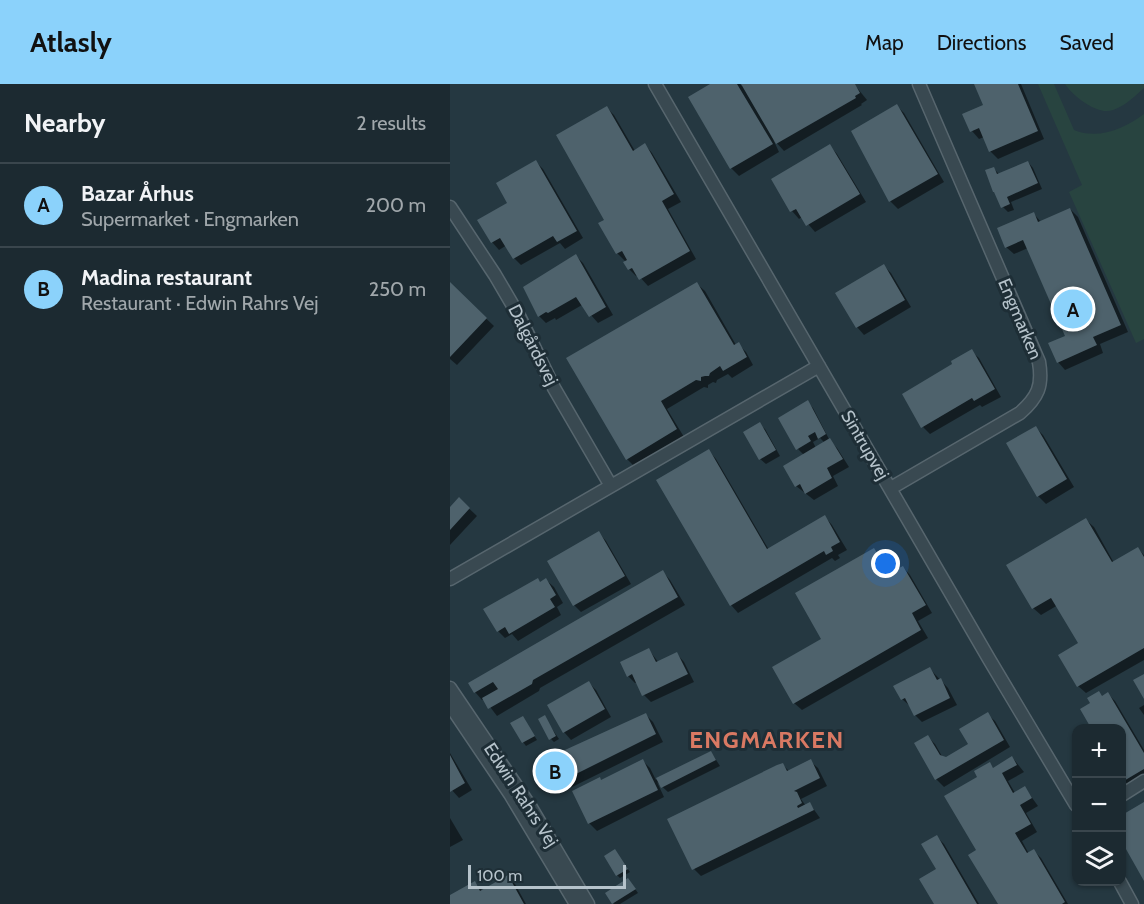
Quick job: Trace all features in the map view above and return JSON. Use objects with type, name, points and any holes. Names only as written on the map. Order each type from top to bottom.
[{"type":"street","name":"Sintrupvej","points":[[655,84],[988,659],[1072,797]]},
{"type":"street","name":"Engmarken","points":[[891,488],[1020,414],[1032,403],[1038,392],[1041,376],[1039,362],[919,84]]},
{"type":"street","name":"Dalgårdsvej","points":[[450,207],[519,316],[554,388],[611,486]]},
{"type":"street","points":[[450,579],[819,366]]},
{"type":"street","name":"Edwin Rahrs Vej","points":[[450,688],[508,772],[588,904]]},
{"type":"street","name":"Edwin Rahrs Vej","points":[[450,705],[510,794],[576,904]]},
{"type":"street","points":[[1126,792],[1144,781]]},
{"type":"street","points":[[1122,886],[1132,904]]},
{"type":"green space","points":[[1038,84],[1054,84],[1074,130],[1083,133],[1110,131],[1144,114],[1144,339],[1136,343],[1069,192],[1082,185]]},
{"type":"green space","points":[[1065,84],[1144,84],[1144,88],[1122,106],[1107,111],[1086,104]]},
{"type":"building","points":[[710,84],[737,84],[773,144],[730,169],[688,97]]},
{"type":"building","points":[[741,84],[855,84],[860,93],[855,96],[856,98],[776,144]]},
{"type":"building","points":[[974,84],[1018,84],[1038,131],[989,152],[979,128],[970,132],[962,114],[983,105]]},
{"type":"building","points":[[897,104],[938,174],[889,202],[851,131]]},
{"type":"building","points":[[607,106],[633,151],[645,143],[674,194],[662,201],[690,251],[639,280],[632,268],[628,270],[623,262],[627,260],[622,251],[616,254],[598,223],[604,220],[556,135]]},
{"type":"building","points":[[830,144],[860,194],[806,226],[796,209],[790,212],[771,179]]},
{"type":"building","points":[[536,160],[577,231],[557,242],[553,236],[513,259],[500,238],[491,243],[477,220],[507,203],[496,183]]},
{"type":"building","points":[[1028,161],[1038,183],[1007,197],[1010,204],[1001,208],[985,170],[994,167],[997,174]]},
{"type":"building","points":[[1070,208],[1121,325],[1093,337],[1097,345],[1057,363],[1048,343],[1065,336],[1023,240],[1005,248],[997,228],[1034,212],[1038,222]]},
{"type":"building","points":[[576,254],[606,307],[589,317],[576,297],[538,317],[523,287]]},
{"type":"building","points":[[884,264],[905,300],[856,328],[835,293]]},
{"type":"building","points":[[450,282],[487,318],[450,357]]},
{"type":"building","points":[[697,282],[734,345],[739,342],[747,357],[723,371],[720,366],[709,376],[701,377],[701,381],[696,380],[661,401],[677,429],[626,460],[566,358]]},
{"type":"building","points":[[972,349],[995,389],[974,401],[972,398],[921,428],[902,394],[952,364],[951,361]]},
{"type":"building","points":[[808,400],[826,434],[818,439],[815,432],[808,436],[811,441],[796,450],[778,418]]},
{"type":"building","points":[[760,422],[776,450],[759,460],[743,432]]},
{"type":"building","points":[[1036,426],[1067,479],[1037,497],[1006,443]]},
{"type":"building","points":[[830,438],[843,459],[827,468],[832,478],[805,494],[800,484],[795,487],[783,466]]},
{"type":"building","points":[[709,449],[767,549],[825,515],[840,542],[831,547],[833,551],[826,555],[824,551],[730,606],[656,480]]},
{"type":"building","points":[[459,497],[470,508],[450,530],[450,507]]},
{"type":"building","points":[[1086,518],[1112,562],[1138,547],[1144,557],[1144,648],[1077,687],[1058,655],[1078,643],[1051,598],[1032,609],[1006,565]]},
{"type":"building","points":[[599,531],[625,576],[573,606],[547,561]]},
{"type":"building","points":[[874,548],[889,573],[903,566],[926,605],[912,613],[921,630],[793,704],[772,667],[821,639],[795,593]]},
{"type":"building","points":[[663,570],[678,597],[533,680],[532,684],[488,709],[482,698],[498,689],[493,682],[474,693],[468,683]]},
{"type":"building","points":[[538,578],[540,582],[546,578],[556,595],[550,599],[555,607],[509,634],[505,627],[497,632],[483,609]]},
{"type":"building","points":[[649,648],[656,662],[677,652],[688,674],[642,696],[632,674],[627,677],[620,662]]},
{"type":"building","points":[[930,667],[937,680],[941,678],[950,698],[914,716],[905,698],[901,700],[893,686]]},
{"type":"building","points":[[1144,674],[1144,699],[1133,680]]},
{"type":"building","points":[[589,681],[605,709],[563,733],[547,705]]},
{"type":"building","points":[[1099,691],[1102,696],[1108,692],[1144,753],[1144,769],[1126,780],[1126,724],[1089,724],[1080,709],[1090,703],[1087,698]]},
{"type":"building","points":[[988,712],[1004,740],[935,780],[914,743],[928,735],[940,755],[946,757],[968,744],[959,729]]},
{"type":"building","points":[[646,713],[656,734],[556,784],[543,760]]},
{"type":"building","points":[[545,715],[556,736],[549,740],[538,719]]},
{"type":"building","points":[[523,716],[535,736],[522,743],[510,723]]},
{"type":"building","points":[[711,751],[716,760],[661,788],[656,778]]},
{"type":"building","points":[[450,755],[465,783],[450,792]]},
{"type":"building","points":[[1012,756],[1017,765],[1002,773],[1013,793],[1025,786],[1032,798],[1020,805],[1031,824],[1015,833],[1027,853],[1034,849],[1065,902],[1062,904],[998,904],[968,855],[976,850],[944,796],[977,777],[974,771],[990,762],[993,768]]},
{"type":"building","points":[[643,759],[658,790],[588,824],[572,791],[600,777],[601,780]]},
{"type":"building","points":[[811,759],[820,778],[794,791],[797,792],[802,803],[797,806],[798,808],[810,802],[814,810],[692,870],[667,819],[777,765],[783,763],[787,771]]},
{"type":"building","points":[[1144,802],[1144,881],[1126,849],[1126,813]]},
{"type":"building","points":[[937,835],[977,904],[934,904],[919,879],[936,869],[921,844]]},
{"type":"building","points":[[615,849],[628,869],[616,876],[604,856]]},
{"type":"building","points":[[508,875],[524,904],[450,904],[450,895],[475,881],[480,891]]},
{"type":"building","points":[[628,878],[636,889],[612,904],[605,893]]},
{"type":"place","name":"Bazar Århus","points":[[1073,309]]},
{"type":"place","name":"Madina restaurant","points":[[555,771]]},
{"type":"district","name":"ENGMARKEN","points":[[767,740]]}]
